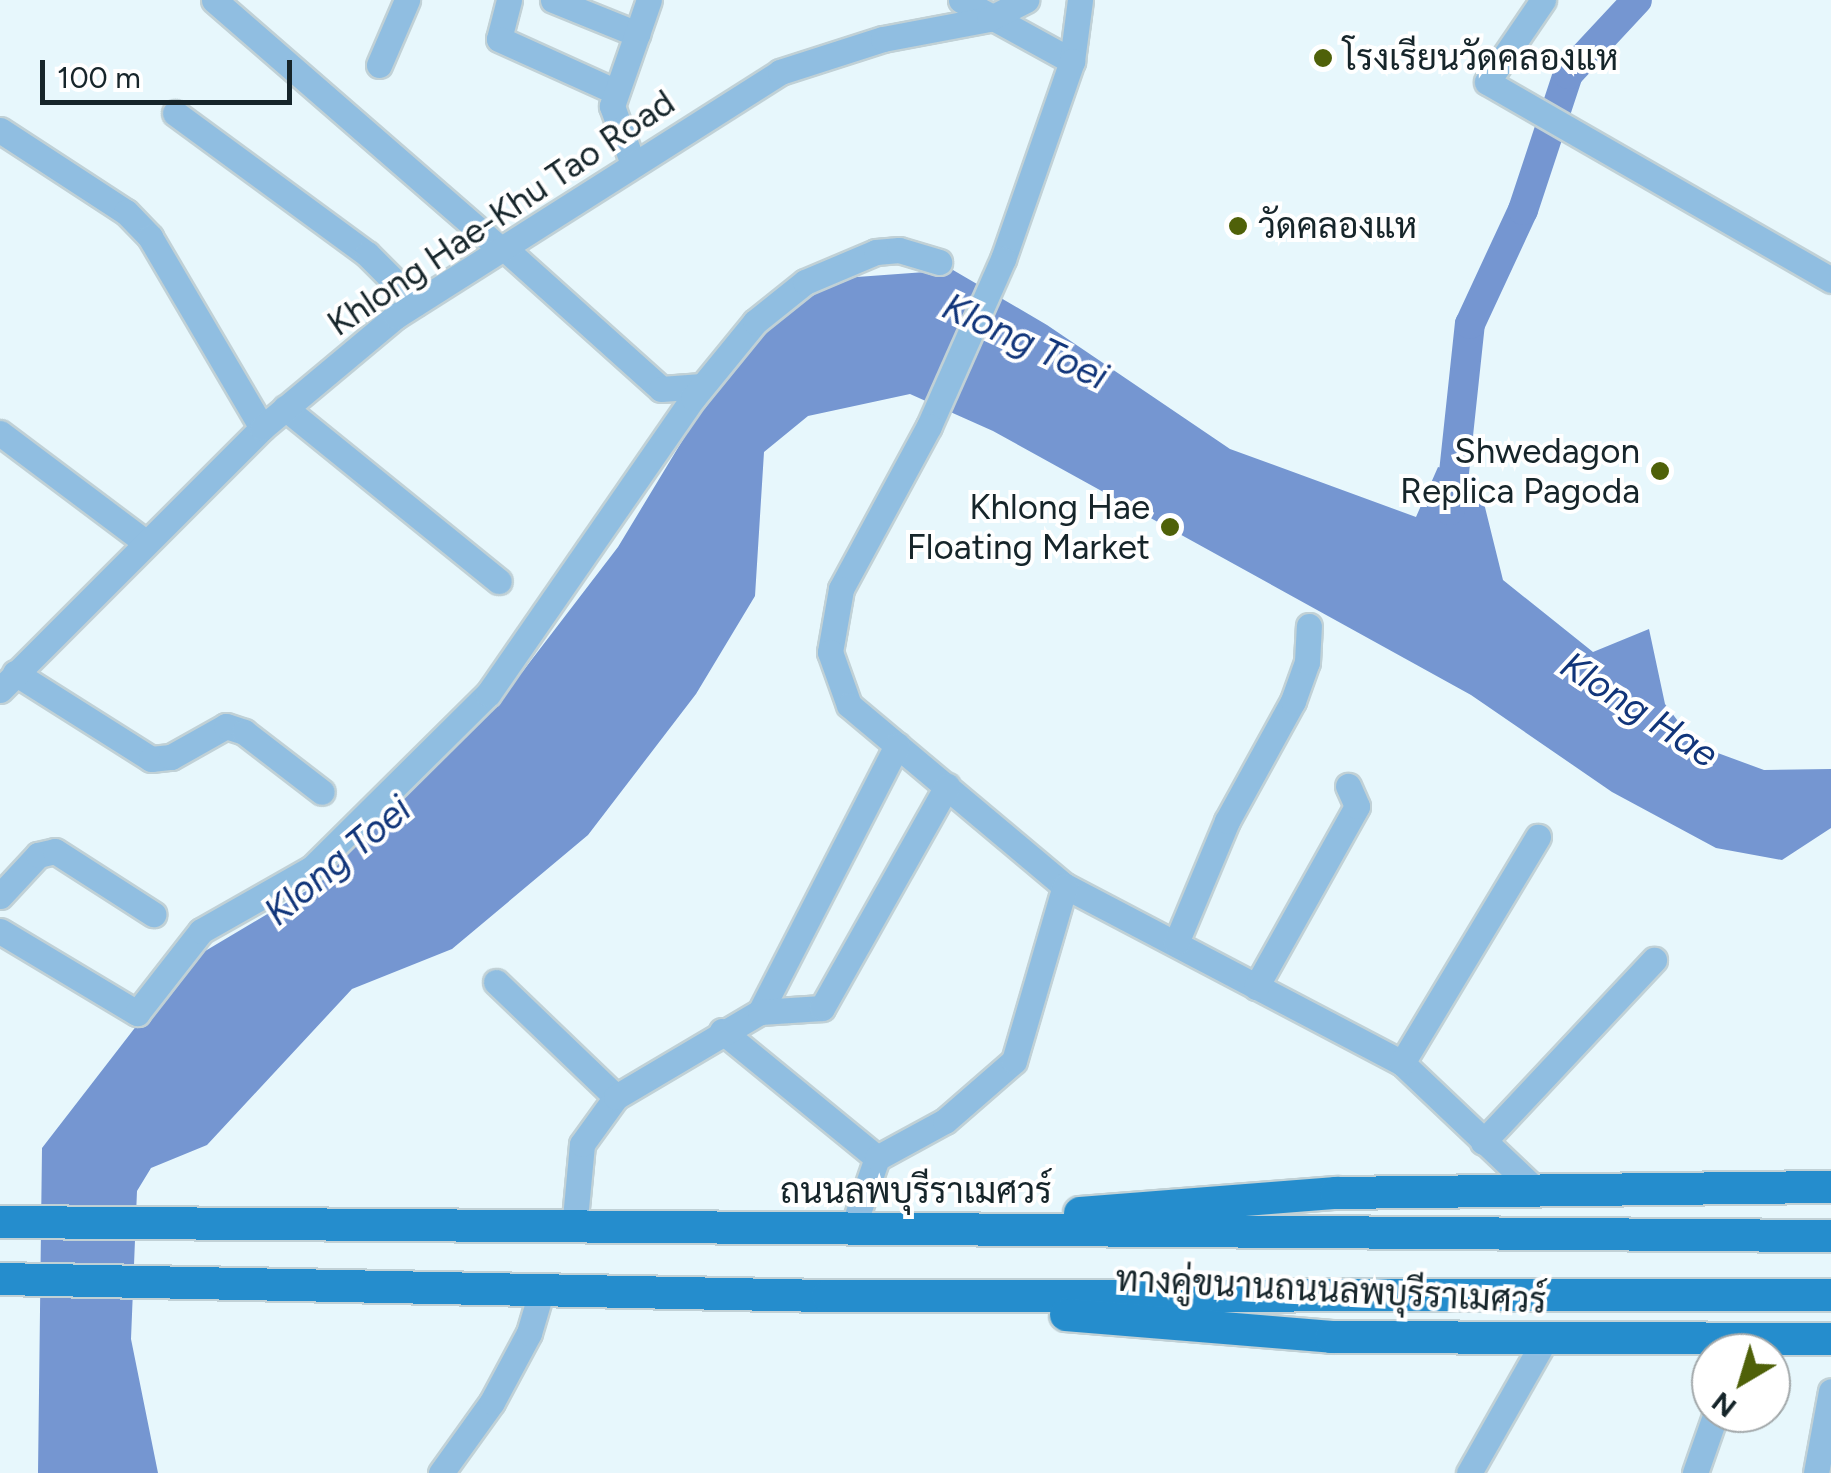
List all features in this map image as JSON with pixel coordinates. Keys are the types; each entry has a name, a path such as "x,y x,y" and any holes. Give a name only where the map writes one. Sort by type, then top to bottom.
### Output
{"main road":[{"name":"ทางคู่ขนานถนนลพบุรีราเมศวร์","path":"852,1230 1336,1193 1831,1187"},
{"name":"ถนนลพบุรีราเมศวร์","path":"0,1222 232,1227 1831,1236"},
{"path":"0,1279 828,1296 1831,1295"},
{"name":"ทางคู่ขนานถนนลพบุรีราเมศวร์","path":"828,1296 1331,1337 1691,1345"},
{"name":"ทางคู่ขนานถนนลพบุรีราเมศวร์","path":"1791,1342 1831,1339"}],"street":[{"path":"214,0 661,389 702,386"},
{"path":"379,66 407,0"},
{"path":"510,0 498,38 614,91"},
{"path":"554,0 636,34"},
{"path":"634,164 612,106 648,0"},
{"path":"960,0 1072,61"},
{"name":"Khlong Hae-Khu Tao Road","path":"8,682 262,428 416,303 780,72 883,39 990,19 1026,0"},
{"path":"1080,0 1072,61 1004,260 934,411 841,588 830,652 849,704 1065,886 1402,1063 1537,1191"},
{"path":"1543,0 1487,82 1831,280"},
{"path":"175,113 367,254 416,303"},
{"path":"0,130 126,212 150,237 262,428"},
{"path":"0,931 138,1013 201,931 312,868 488,694 702,386 756,322 816,275 876,252 908,252 939,262"},
{"path":"285,408 499,581"},
{"path":"0,433 145,542"},
{"path":"1176,943 1228,821 1293,701 1307,662 1309,626"},
{"path":"8,682 151,759 171,758 226,726 244,732 322,792"},
{"path":"760,1012 898,745"},
{"path":"574,1229 582,1144 616,1097 760,1012 822,1008 946,786"},
{"path":"1256,987 1357,806 1348,786"},
{"path":"1402,1063 1538,836"},
{"path":"0,896 38,855 55,850 153,914"},
{"path":"852,1230 877,1158 945,1121 1014,1061 1065,886"},
{"path":"1483,1142 1654,960"},
{"path":"496,982 616,1097"},
{"path":"722,1032 877,1158"},
{"path":"441,1473 492,1402 529,1333 542,1289"},
{"path":"1469,1473 1543,1342"},
{"path":"1816,1473 1831,1391"},
{"path":"1695,1473 1709,1433"}],"water":[{"name":"Klong Hae","path":"953,270 1047,325 1230,449 1416,517 1438,467 1478,479 1503,580 1593,652 1649,629 1665,704 1696,745 1764,770 1831,769 1831,828 1782,860 1716,848 1612,792 1471,695 993,431 910,394 808,416 764,452 755,596 696,694 588,835 452,949 352,989 207,1145 151,1168 137,1191 131,1339 158,1473 38,1473 42,1148 185,963 306,891 523,671 618,547 716,385 787,308 843,278"}],"waterway":[{"name":"Klong Toei","path":"1450,510 1470,324 1523,210 1568,74 1637,0"}],"place":[{"name":"โรงเรียนวัดคลองแห","path":"1323,58"},
{"name":"วัดคลองแห","path":"1238,226"},
{"name":"Shwedagon Replica Pagoda","path":"1660,471"},
{"name":"Khlong Hae Floating Market","path":"1170,527"}]}
